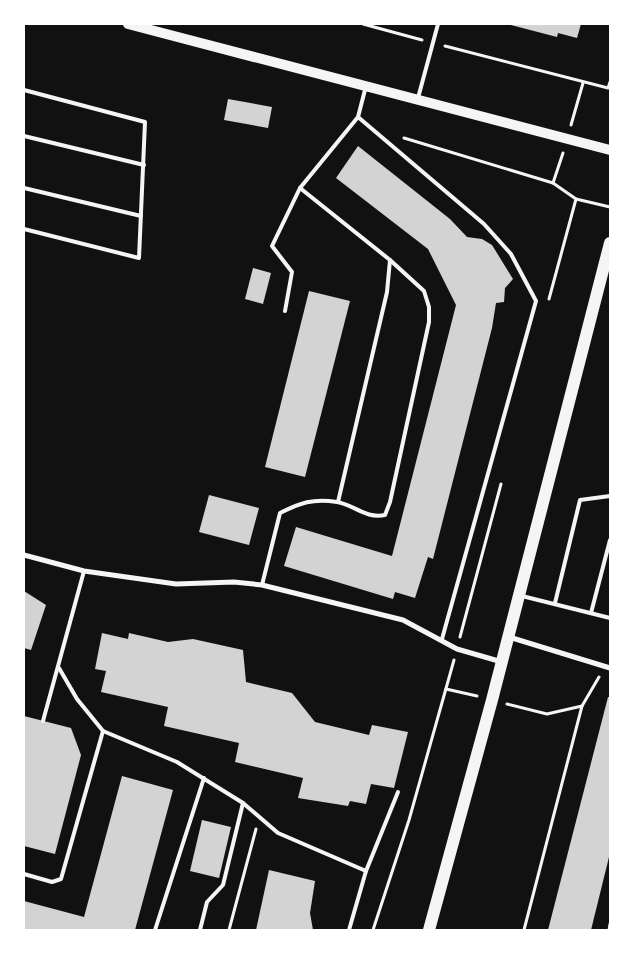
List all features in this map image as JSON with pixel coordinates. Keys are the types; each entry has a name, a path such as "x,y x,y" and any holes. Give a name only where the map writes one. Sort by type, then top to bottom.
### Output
{"main road":[{"path":"128,24 610,150"},
{"path":"429,930 502,663 610,243"}],"street":[{"path":"24,555 84,570 176,584 234,582 262,585 403,620 458,649 502,663"},
{"path":"508,637 607,668"}],"lane":[{"path":"418,100 438,24"},
{"path":"285,311 292,272 272,246 300,188 358,117 366,86"},
{"path":"24,90 146,122 139,258 24,229"},
{"path":"358,117 484,224 511,254 536,301 442,639"},
{"path":"24,136 144,165"},
{"path":"24,188 141,216"},
{"path":"262,585 280,513 305,501 338,502 374,517 385,515 390,502 429,322 430,307 424,291 390,260 300,188"},
{"path":"338,502 386,292 390,260"},
{"path":"555,603 580,500 610,496"},
{"path":"591,613 610,540"},
{"path":"44,721 84,570"},
{"path":"519,596 555,603 610,618"},
{"path":"59,668 77,699 103,731 177,762 243,803 278,833 366,871"},
{"path":"24,874 52,882 61,880 103,731"},
{"path":"155,930 204,778"},
{"path":"349,930 366,871 398,792"},
{"path":"200,930 207,902 224,885 243,803"}],"path":[{"path":"362,24 609,89 610,82"},
{"path":"401,137 554,183 576,198 610,207"},
{"path":"524,930 582,706 607,668"},
{"path":"446,689 547,714 582,706"},
{"path":"229,930 259,818"},
{"path":"609,930 610,924"}],"building":[{"path":"507,24 581,24 577,38 558,33 557,37"},
{"path":"228,99 272,107 268,128 224,120"},
{"path":"358,146 450,219 467,237 482,239 492,245 513,279 505,288 504,302 496,303 492,328 433,559 428,557 415,598 395,592 393,599 284,566 296,527 392,556 456,305 428,249 336,178"},
{"path":"253,268 271,273 263,304 245,299"},
{"path":"309,291 350,301 305,477 265,467"},
{"path":"209,495 259,508 249,545 199,532"},
{"path":"24,591 46,605 31,650 24,648"},
{"path":"102,633 128,639 129,633 168,642 193,639 243,650 246,682 292,693 315,722 369,735 372,725 408,732 394,788 371,784 366,804 350,801 348,806 298,798 303,778 235,762 239,743 164,726 168,707 101,692 106,671 95,669"},
{"path":"608,697 610,697 610,853 591,930 548,930"},
{"path":"24,716 71,728 81,755 55,854 24,846"},
{"path":"122,776 173,790 135,930 24,930 24,901 84,917"},
{"path":"202,820 231,827 219,878 190,871"},
{"path":"269,870 315,881 310,913 313,930 256,930"}]}
